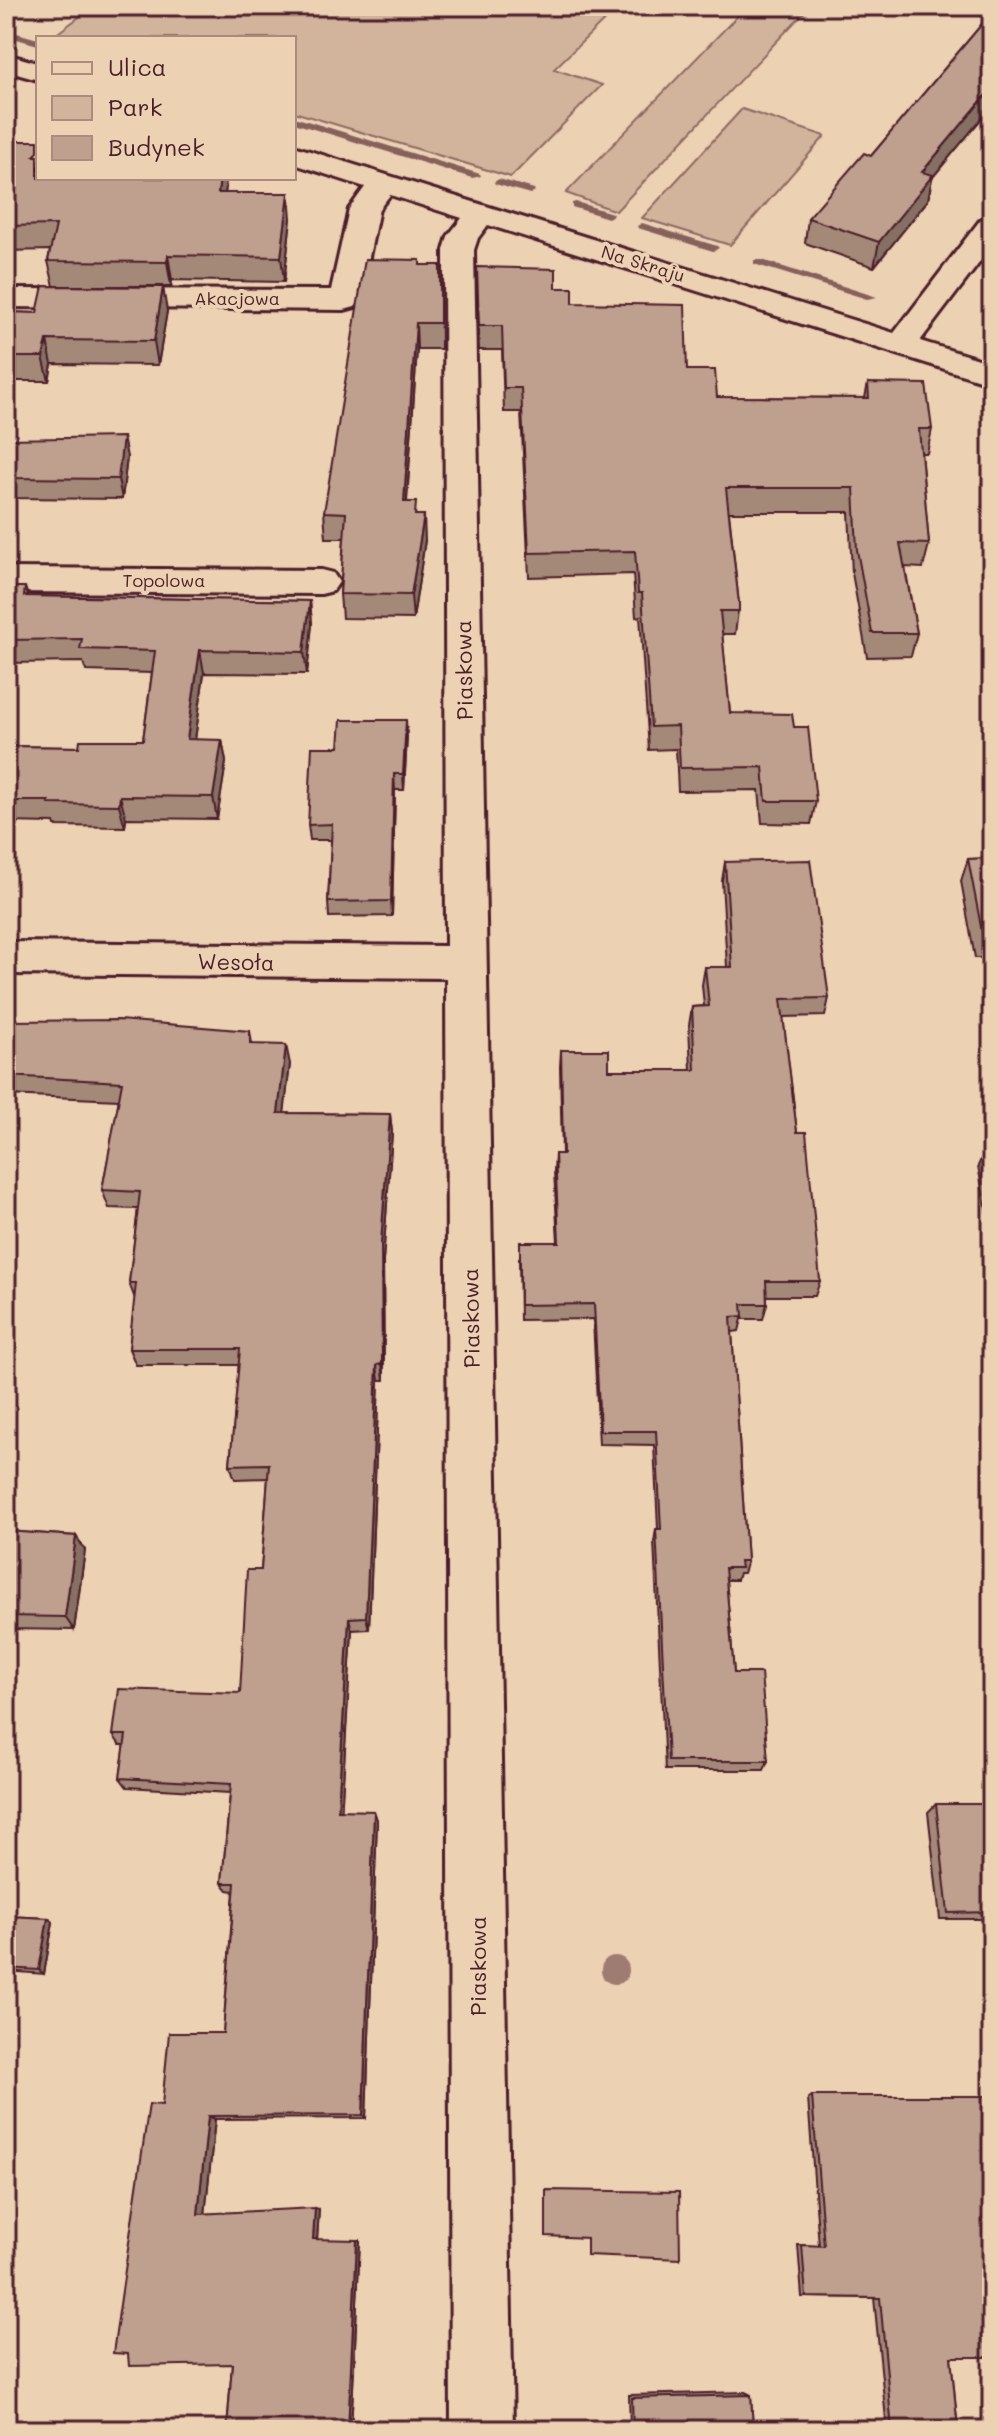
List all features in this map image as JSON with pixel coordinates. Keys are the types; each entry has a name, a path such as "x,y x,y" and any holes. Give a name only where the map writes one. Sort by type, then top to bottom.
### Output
{"street":[{"path":"6,62 36,71"},
{"name":"Na Skraju","path":"296,156 992,374"},
{"name":"Akacjowa","path":"6,298 344,300 364,209 383,183"},
{"name":"Piaskowa","path":"482,213 463,236 459,250 482,2430"},
{"path":"901,345 992,225"},
{"name":"Topolowa","path":"6,580 321,582"},
{"name":"Wesoła","path":"6,958 466,962"}],"green space":[{"path":"94,6 619,6 554,69 602,85 511,177 296,113 296,36 54,36"},
{"path":"747,6 810,6 616,211 566,193"},
{"path":"742,109 825,136 730,245 642,218"}],"building":[{"path":"992,12 992,88 922,172 933,175 879,242 808,218 864,153 871,156"},
{"path":"6,141 36,141 36,180 220,180 218,193 289,193 281,257 168,255 167,262 48,261 56,225 6,226"},
{"path":"365,259 420,260 420,265 440,265 440,323 416,323 404,502 416,502 415,515 424,515 411,595 340,594 346,513 324,512"},
{"path":"477,267 556,269 556,288 573,288 573,303 685,305 687,370 715,370 717,397 869,398 868,383 926,384 932,429 919,429 929,544 900,543 917,633 872,633 857,550 854,488 726,488 739,604 739,611 720,611 730,713 792,714 794,727 808,727 816,801 766,801 763,767 680,768 678,726 651,727 642,593 638,593 635,551 529,553 521,388 504,388 502,326 479,326"},
{"path":"43,286 163,287 154,341 47,340 43,357 6,357 6,312 37,313"},
{"path":"123,437 118,479 6,478 6,439"},
{"path":"6,587 25,587 24,596 310,601 304,652 200,650 187,739 222,740 213,797 120,796 119,805 6,801 6,746 79,747 80,740 143,740 155,651 80,649 82,639 6,640"},
{"path":"341,720 406,720 403,774 394,774 391,901 328,902 332,824 308,825 312,747 339,747"},
{"path":"992,858 992,937 983,937 968,859"},
{"path":"810,860 829,998 781,999 797,1132 806,1132 820,1281 766,1281 767,1304 742,1304 743,1316 731,1317 747,1561 740,1561 741,1568 725,1568 734,1673 761,1673 768,1761 668,1761 656,1529 661,1529 656,1431 600,1431 594,1304 520,1305 520,1242 559,1242 555,1154 563,1154 561,1050 609,1050 609,1070 695,1070 692,1007 709,1006 705,967 732,967 725,862"},
{"path":"119,1020 250,1031 250,1044 286,1045 278,1113 390,1114 381,1244 382,1364 377,1365 366,1617 349,1618 338,1810 374,1811 363,2115 208,2116 198,2214 315,2208 313,2239 357,2240 348,2430 227,2430 232,2364 129,2366 128,2354 113,2353 149,2104 162,2105 169,2033 223,2033 235,1883 222,1883 231,1784 120,1778 126,1735 113,1735 119,1689 240,1693 247,1570 261,1570 269,1464 230,1465 240,1349 129,1349 136,1283 129,1283 140,1192 102,1190 122,1082 6,1076 6,1043 11,1021"},
{"path":"987,1146 992,1146 992,1173"},
{"path":"6,1531 76,1536 65,1617 6,1616"},
{"path":"936,1804 992,1804 992,1912 948,1913"},
{"path":"6,1916 48,1918 39,1970 6,1968"},
{"path":"812,2096 992,2096 992,2357 951,2357 958,2430 892,2430 880,2298 806,2297 802,2245 824,2246"},
{"path":"546,2190 679,2192 680,2259 587,2255 587,2238 546,2236"},
{"path":"751,2395 753,2430 633,2430 632,2398"}],"waterway":[{"path":"6,33 36,41"},
{"path":"296,121 476,176"},
{"path":"499,182 530,191"},
{"path":"576,205 608,215"},
{"path":"642,226 713,248"},
{"path":"758,262 871,297"}]}
